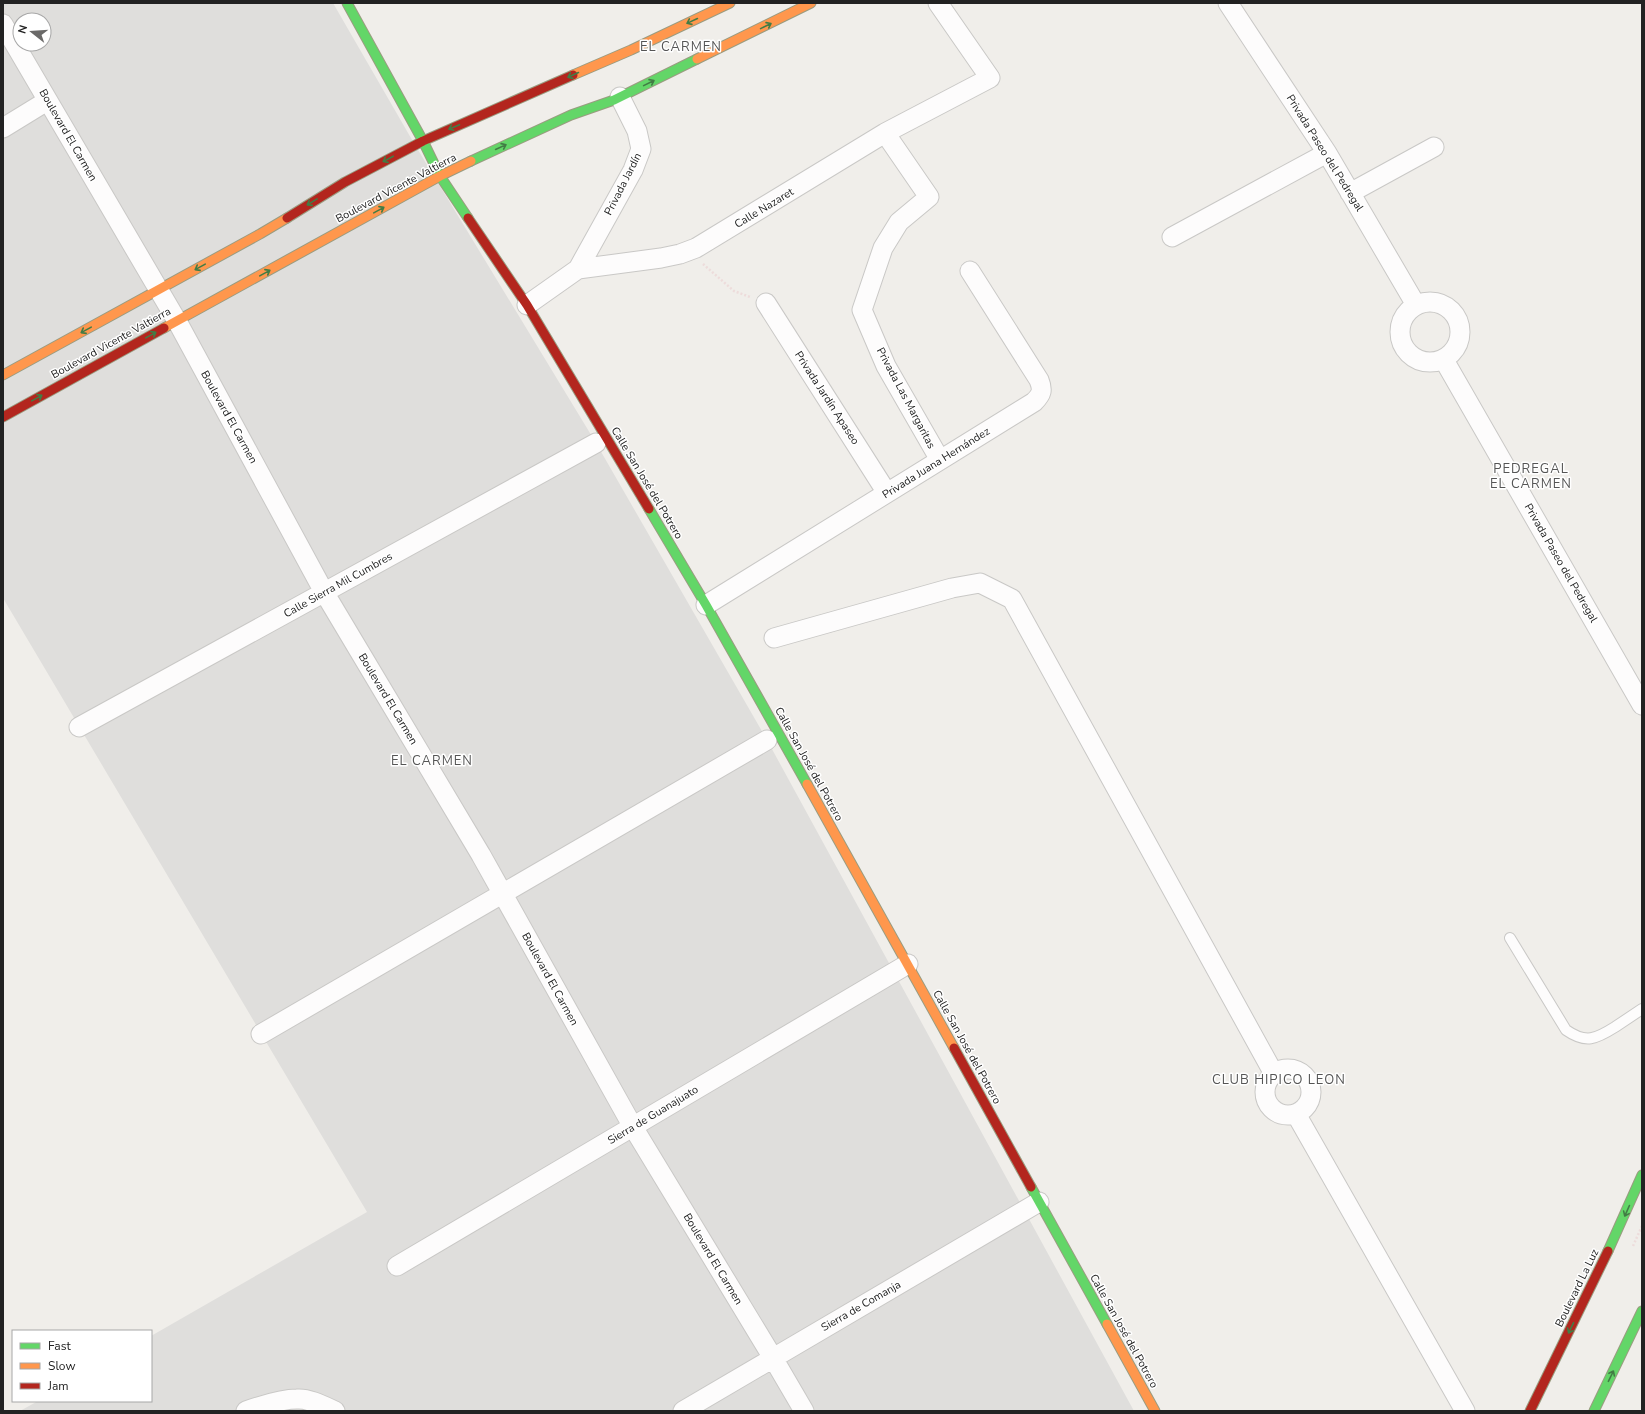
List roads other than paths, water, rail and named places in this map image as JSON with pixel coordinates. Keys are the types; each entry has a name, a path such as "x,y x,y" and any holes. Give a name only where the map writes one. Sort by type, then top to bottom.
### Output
{"main road":[{"name":"Calle San José del Potrero","path":"347,3 423,141 440,176 527,305 706,605 908,964 1155,1411"},
{"path":"3,375 260,234 345,182 423,141 618,56 730,3"},
{"name":"Boulevard Vicente Valtierra","path":"3,417 440,176 571,115 620,97 811,3"},
{"name":"Boulevard La Luz","path":"1530,1411 1605,1258 1642,1175"},
{"path":"1594,1411 1642,1311"}],"street":[{"name":"Calle Nazaret","path":"527,305 578,269 661,258 696,248 885,134 990,78 938,3"},
{"name":"Privada Paseo del Pedregal","path":"1228,3 1327,153 1416,305"},
{"name":"Boulevard El Carmen","path":"3,24 176,321 324,592 481,855 633,1127 804,1411"},
{"name":"Privada Jardín","path":"578,269 633,170 641,149 637,131 620,97"},
{"path":"3,128 47,101"},
{"name":"Privada Las Margaritas","path":"885,134 929,197 899,222 883,248 862,310 886,366 940,460"},
{"path":"1350,193 1434,147"},
{"path":"1172,238 1327,153"},
{"name":"Privada Juana Hernández","path":"706,605 1034,402 1040,396 1042,390 1039,380 970,271"},
{"path":"1429,302 1443,305 1453,313 1460,325 1460,339 1454,351 1444,360 1430,363 1417,360 1406,352 1400,340 1400,326 1406,314 1416,305 1429,302"},
{"name":"Privada Jardín Apaseo","path":"766,303 887,493"},
{"name":"Privada Paseo del Pedregal","path":"1444,360 1642,705"},
{"name":"Calle Sierra Mil Cumbres","path":"79,727 596,443"},
{"path":"774,638 952,588 980,583 1012,599 1274,1074"},
{"path":"261,1034 767,740"},
{"name":"Sierra de Guanajuato","path":"397,1266 908,964"},
{"path":"1284,1069 1296,1070 1305,1076 1311,1086 1311,1098 1305,1108 1296,1114 1283,1115 1272,1109 1265,1097 1266,1084 1274,1074 1284,1069"},
{"path":"1296,1114 1465,1411"},
{"name":"Sierra de Comanja","path":"683,1411 1039,1202"},
{"path":"246,1411 298,1399 322,1405 335,1411"}],"lane":[{"path":"1510,938 1566,1030 1575,1036 1587,1039 1599,1037 1642,1009"}],"district":[{"name":"EL CARMEN","path":"681,47"},
{"name":"PEDREGAL EL CARMEN","path":"1531,476"},
{"name":"EL CARMEN","path":"432,761"},
{"name":"CLUB HIPICO LEON","path":"1279,1080"}]}
